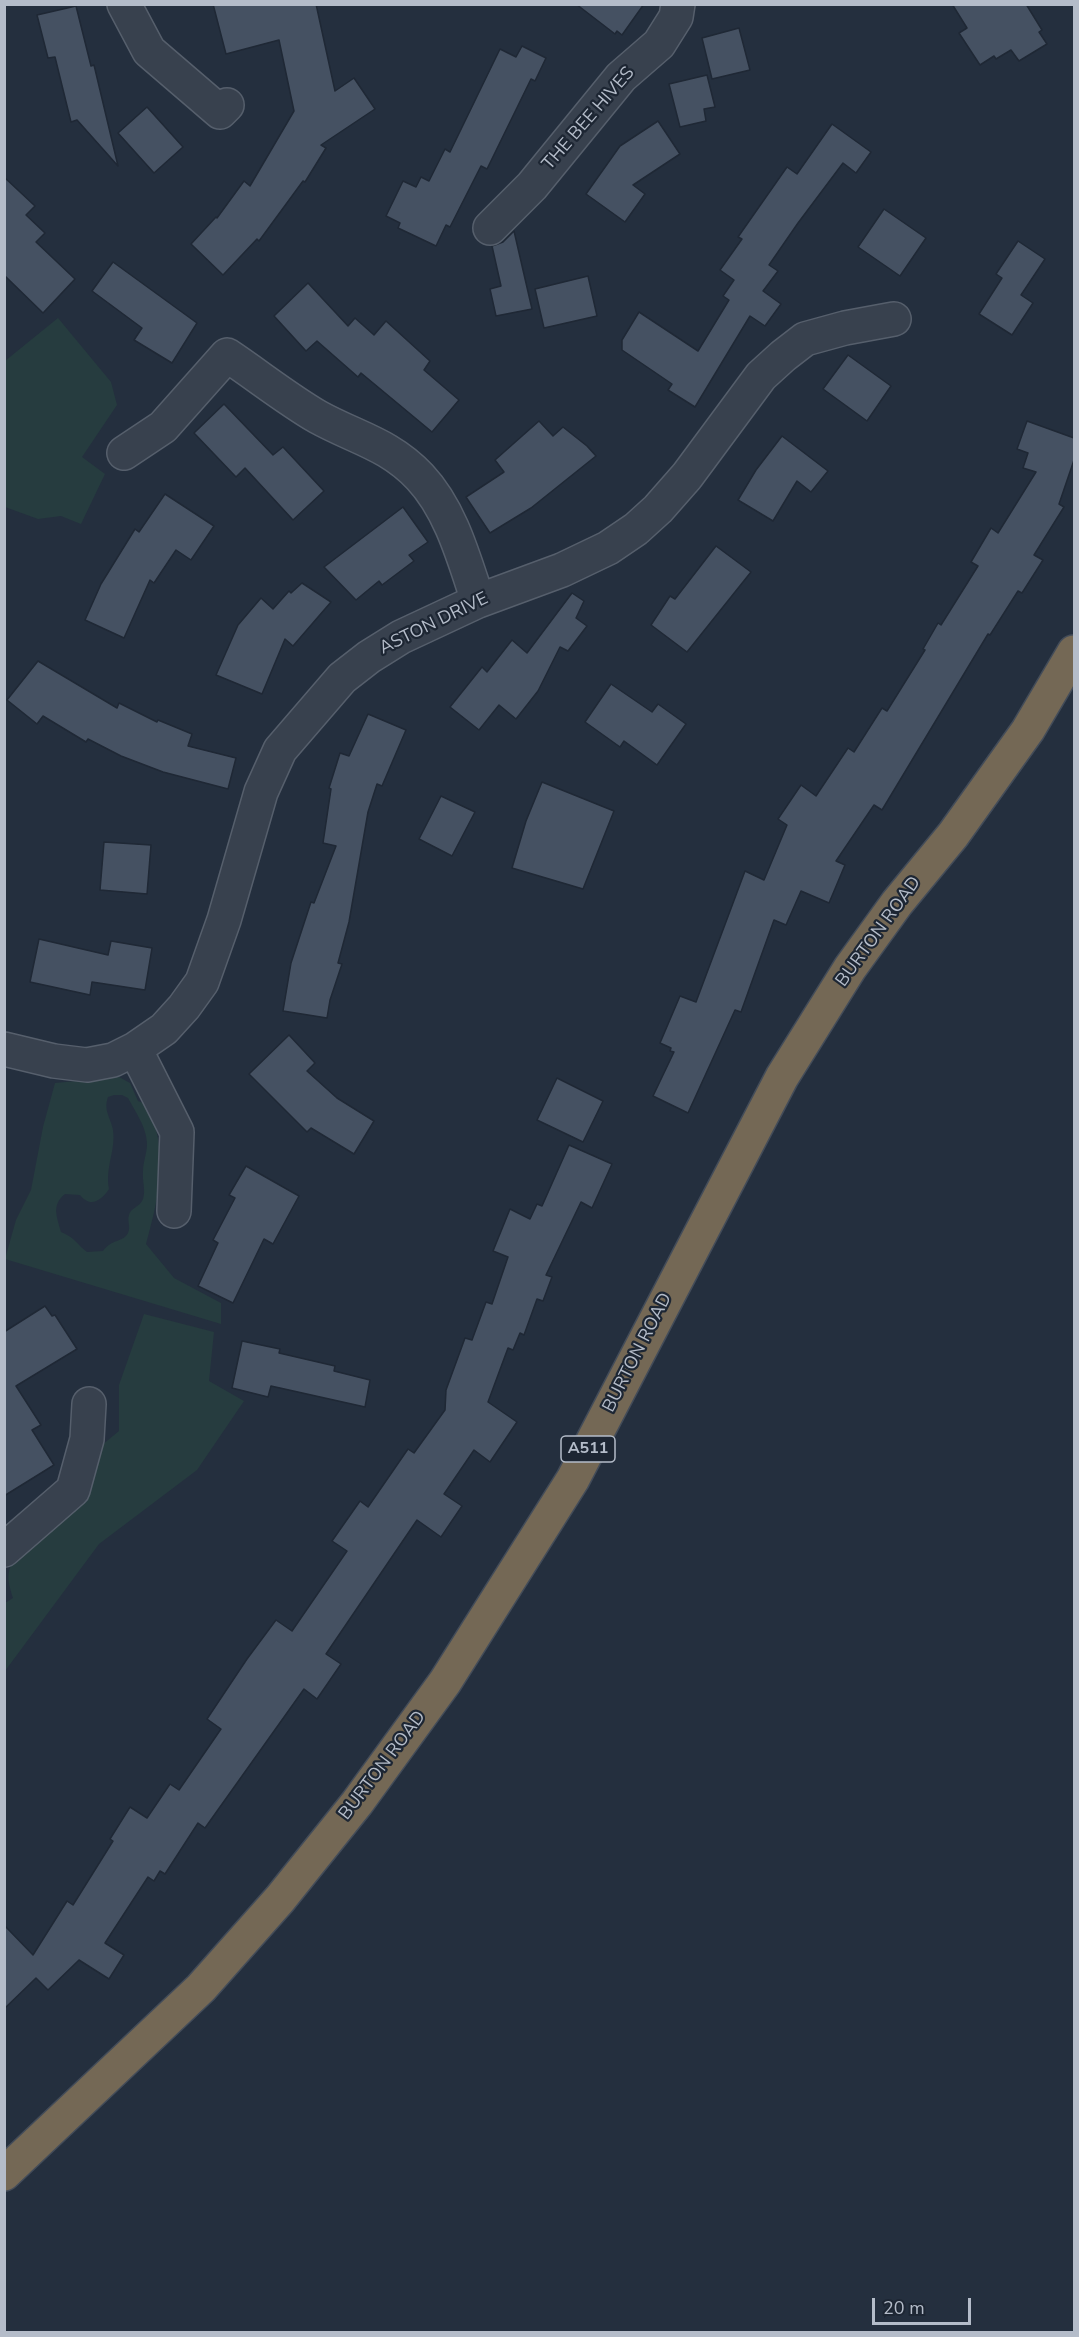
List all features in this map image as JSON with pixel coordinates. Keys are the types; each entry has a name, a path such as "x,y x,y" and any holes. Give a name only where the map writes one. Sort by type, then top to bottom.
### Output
{"highway":[{"name":"BURTON ROAD","path":"4,2174 201,1988 280,1899 357,1803 446,1682 573,1479 782,1077 850,968 897,903 953,835 1028,730 1074,652"}],"street":[{"path":"124,4 149,51 220,112 227,105"},
{"name":"THE BEE HIVES","path":"490,228 532,186 621,76 659,44 676,17 678,4"},
{"name":"ASTON DRIVE","path":"4,1049 54,1061 87,1065 113,1060 135,1049 164,1029 202,982 224,920 261,792 280,750 342,678 369,657 401,637 478,601 562,570 608,548 636,529 658,510 687,476 761,376 805,339 845,328 894,319"},
{"path":"124,453 163,427 227,355 313,414 388,449 422,478 440,504 458,543 478,601"},
{"path":"135,1049 177,1132 174,1211"},
{"path":"4,1550 73,1490 87,1439 89,1404"}],"green space":[{"path":"58,318 111,382 117,405 82,457 105,474 81,524 61,516 38,519 5,507 5,361"},
{"path":"119,1077 130,1083 138,1101 146,1104 158,1138 160,1173 155,1209 146,1244 174,1278 221,1303 221,1324 5,1259 16,1220 31,1190 43,1127 55,1083","holes":["122,1095 128,1098 145,1132 147,1147 143,1171 144,1196 142,1202 130,1213 129,1231 124,1238 110,1244 103,1251 87,1252 61,1232 57,1216 58,1202 65,1194 80,1195 91,1202 99,1200 109,1189 108,1173 114,1137 107,1102 108,1097"]},
{"path":"144,1314 214,1332 209,1381 244,1401 197,1470 99,1544 5,1671 5,1603 13,1598 8,1579 9,1570 13,1560 102,1445 119,1431 119,1385"}],"building":[{"path":"213,4 316,4 335,91 354,78 375,109 321,145 326,148 305,182 303,181 259,241 257,239 223,275 191,244 217,218 244,181 250,186 294,111 279,40 226,54"},
{"path":"576,4 644,4 622,35 617,31 615,34"},
{"path":"952,4 1026,4 1042,30 1039,32 1047,44 1019,61 1011,50 996,59 994,56 980,65 959,33 967,28"},
{"path":"76,6 91,66 94,65 118,166 77,120 71,122 55,57 48,58 37,15"},
{"path":"739,28 750,70 712,79 702,38"},
{"path":"522,46 546,58 535,81 531,79 487,169 481,166 450,227 446,225 436,246 398,228 400,223 386,216 403,181 416,187 421,177 429,181 445,149 450,152 500,49 516,57"},
{"path":"707,75 715,107 704,109 706,121 680,127 669,84"},
{"path":"147,107 183,147 154,173 118,133"},
{"path":"658,121 680,154 633,185 645,194 625,222 586,194 620,146"},
{"path":"832,124 871,152 856,173 843,163 769,265 778,271 763,291 781,304 765,326 750,316 695,407 668,390 672,384 622,350 622,340 639,312 698,351 729,300 723,296 734,280 720,270 742,239 738,237 787,167 797,174"},
{"path":"4,177 35,206 26,215 45,233 36,242 75,279 43,313 4,275"},
{"path":"884,209 926,238 900,276 858,247"},
{"path":"514,231 532,309 496,316 490,289 501,286 492,246 503,242"},
{"path":"1018,241 1045,259 1021,295 1033,303 1012,335 979,314 1002,278 996,274"},
{"path":"113,262 197,323 172,363 134,340 142,328 92,291"},
{"path":"588,276 597,316 544,328 535,289"},
{"path":"308,283 348,326 355,318 374,335 386,321 430,361 424,370 459,400 432,432 361,373 358,377 317,341 306,351 274,316"},
{"path":"848,355 891,386 867,421 823,389"},
{"path":"224,404 273,455 283,447 324,491 293,520 245,468 236,477 194,433"},
{"path":"539,421 553,436 563,427 596,456 531,508 490,533 466,497 504,472 495,460"},
{"path":"1027,421 1074,438 1074,460 1059,504 1064,507 1034,555 1043,560 1022,593 1018,591 990,635 988,634 882,810 874,805 836,861 845,865 829,903 801,891 786,925 774,920 741,1012 735,1010 688,1113 653,1096 674,1052 660,1043 680,996 696,1002 745,871 764,880 787,825 778,819 801,785 816,796 848,748 854,752 882,708 887,711 925,650 923,649 938,623 941,625 978,566 971,562 991,528 998,533 1036,472 1023,468 1028,453 1017,449"},
{"path":"782,436 828,471 811,492 797,481 773,521 738,500 756,470"},
{"path":"165,494 214,526 191,560 176,550 154,583 150,580 124,638 85,620 101,584 135,529 139,532"},
{"path":"403,507 428,542 409,555 414,561 382,585 379,581 356,600 324,567"},
{"path":"716,546 751,572 687,652 651,625 670,596 675,599"},
{"path":"302,583 331,602 293,646 285,639 262,694 216,675 238,625 261,598 273,609 289,591 291,593"},
{"path":"572,593 584,601 576,618 587,626 568,651 560,647 538,691 516,719 499,705 479,730 450,707 482,667 487,672 512,640 527,653"},
{"path":"38,661 117,708 119,703 157,722 158,720 192,734 188,746 236,758 228,789 163,772 121,756 88,739 86,742 43,716 37,724 7,700"},
{"path":"611,684 652,712 658,704 686,724 657,765 624,741 620,747 585,722"},
{"path":"368,714 406,730 382,786 377,784 368,812 349,922 338,963 342,964 330,1000 327,1018 283,1011 291,963 311,902 314,903 336,846 323,843 331,789 329,788 340,753 349,756"},
{"path":"542,782 614,811 583,889 512,868 526,821"},
{"path":"441,796 475,812 452,856 419,839"},
{"path":"104,842 151,845 147,894 100,890"},
{"path":"39,939 108,955 111,941 152,948 145,990 92,982 90,995 30,982"},
{"path":"289,1035 315,1063 307,1071 337,1098 374,1121 354,1154 311,1128 307,1132 249,1074"},
{"path":"557,1078 603,1101 583,1142 537,1120"},
{"path":"569,1145 612,1164 592,1208 581,1202 546,1275 552,1277 543,1301 537,1299 524,1335 520,1333 513,1350 508,1348 488,1402 517,1422 490,1462 474,1450 444,1494 462,1506 441,1537 417,1520 326,1654 341,1664 317,1699 304,1689 205,1828 198,1823 165,1874 160,1871 154,1881 148,1877 105,1943 124,1955 109,1979 79,1960 48,1990 36,1978 4,2009 4,1925 33,1955 67,1901 73,1905 113,1841 110,1839 130,1807 147,1818 170,1784 179,1790 221,1729 207,1719 247,1659 276,1620 292,1631 347,1551 332,1541 360,1501 368,1507 408,1449 414,1453 445,1410 446,1390 465,1338 472,1340 486,1302 492,1304 508,1257 493,1251 510,1209 530,1219 537,1204 542,1206"},
{"path":"246,1166 299,1196 273,1244 264,1239 233,1303 198,1286 218,1243 213,1240 235,1198 229,1195"},
{"path":"45,1306 52,1316 55,1315 77,1349 16,1386 41,1425 32,1430 54,1465 4,1496 4,1332"},
{"path":"242,1341 280,1349 279,1353 335,1366 334,1371 370,1380 365,1407 271,1386 268,1397 232,1388"}]}
